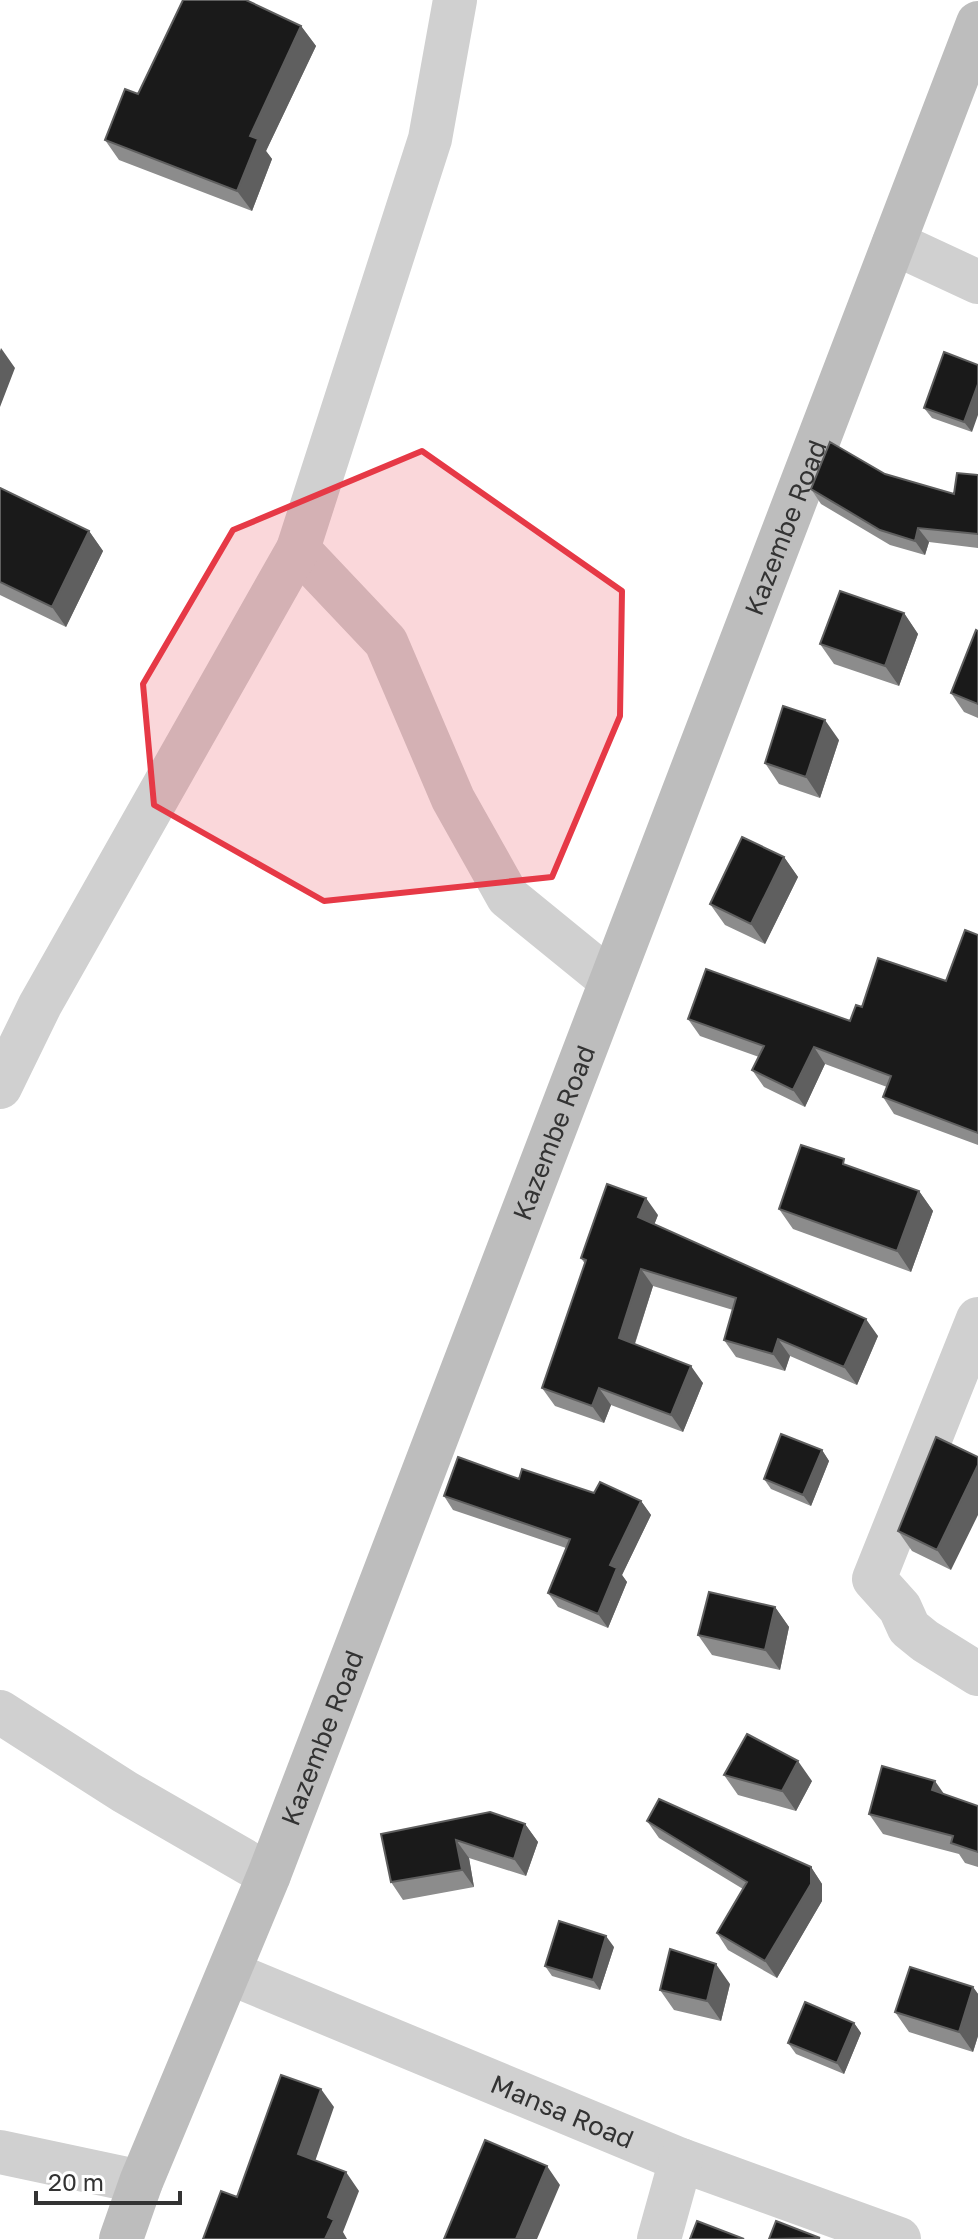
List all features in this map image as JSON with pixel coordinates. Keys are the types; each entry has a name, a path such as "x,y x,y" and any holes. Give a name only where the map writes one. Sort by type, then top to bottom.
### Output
{"main road":[{"name":"Kazembe Road","path":"121,2239 141,2182 269,1875 978,23"}],"street":[{"path":"0,1087 40,1005 298,549 430,139 455,0"},
{"path":"894,243 978,282"},
{"path":"298,549 386,642 453,799 508,897 611,981"},
{"path":"978,1319 874,1579 900,1608 909,1628 978,1674"},
{"path":"0,1712 125,1792 269,1875"},
{"name":"Mansa Road","path":"230,1973 681,2160 899,2239"},
{"path":"0,2152 141,2182"},
{"path":"659,2239 681,2160"}],"highlighted area":[{"path":"422,451 622,591 620,716 552,877 324,901 154,805 143,684 233,530"}],"building":[{"path":"183,0 246,0 301,26 250,136 258,139 237,191 105,140 125,89 138,94"},
{"path":"944,352 978,365 978,384 964,422 924,408"},
{"path":"830,442 885,474 954,494 957,473 978,475 978,534 918,528 915,541 880,530 811,489"},
{"path":"0,488 89,531 52,607 0,582"},
{"path":"840,591 904,613 885,666 820,644"},
{"path":"978,631 978,704 951,693"},
{"path":"783,706 825,720 806,777 765,763"},
{"path":"742,837 784,857 751,924 710,904"},
{"path":"965,930 978,935 978,1133 883,1097 891,1076 814,1047 793,1090 752,1070 764,1046 688,1019 706,969 850,1021 856,1005 862,1007 878,958 946,981"},
{"path":"801,1145 844,1159 843,1164 919,1191 897,1251 779,1209"},
{"path":"607,1184 646,1198 638,1217 866,1319 844,1367 778,1339 773,1354 724,1340 736,1298 641,1269 619,1338 691,1366 671,1415 599,1388 592,1406 542,1388 586,1260 581,1258"},
{"path":"781,1434 822,1450 803,1495 764,1479"},
{"path":"936,1437 978,1457 978,1465 937,1550 898,1531"},
{"path":"458,1457 519,1479 522,1469 594,1493 600,1482 641,1501 610,1565 617,1568 598,1614 548,1593 570,1539 444,1496"},
{"path":"709,1592 775,1607 765,1650 698,1635"},
{"path":"747,1734 798,1761 782,1791 724,1775"},
{"path":"882,1766 935,1781 932,1790 978,1806 978,1852 951,1843 953,1836 869,1814"},
{"path":"659,1799 811,1867 811,1884 765,1961 717,1933 747,1882 647,1821"},
{"path":"490,1812 525,1824 514,1859 456,1840 462,1870 391,1882 381,1834"},
{"path":"559,1921 606,1936 593,1980 545,1966"},
{"path":"670,1949 716,1964 707,2001 660,1990"},
{"path":"910,1967 973,1987 959,2032 895,2012"},
{"path":"805,2002 854,2023 837,2063 788,2043"},
{"path":"281,2075 321,2089 298,2154 346,2172 328,2217 334,2220 325,2239 203,2239 221,2191 237,2197"},
{"path":"485,2140 547,2166 516,2239 444,2239"},
{"path":"697,2221 744,2239 690,2239"},
{"path":"776,2221 820,2238 769,2239"}]}
